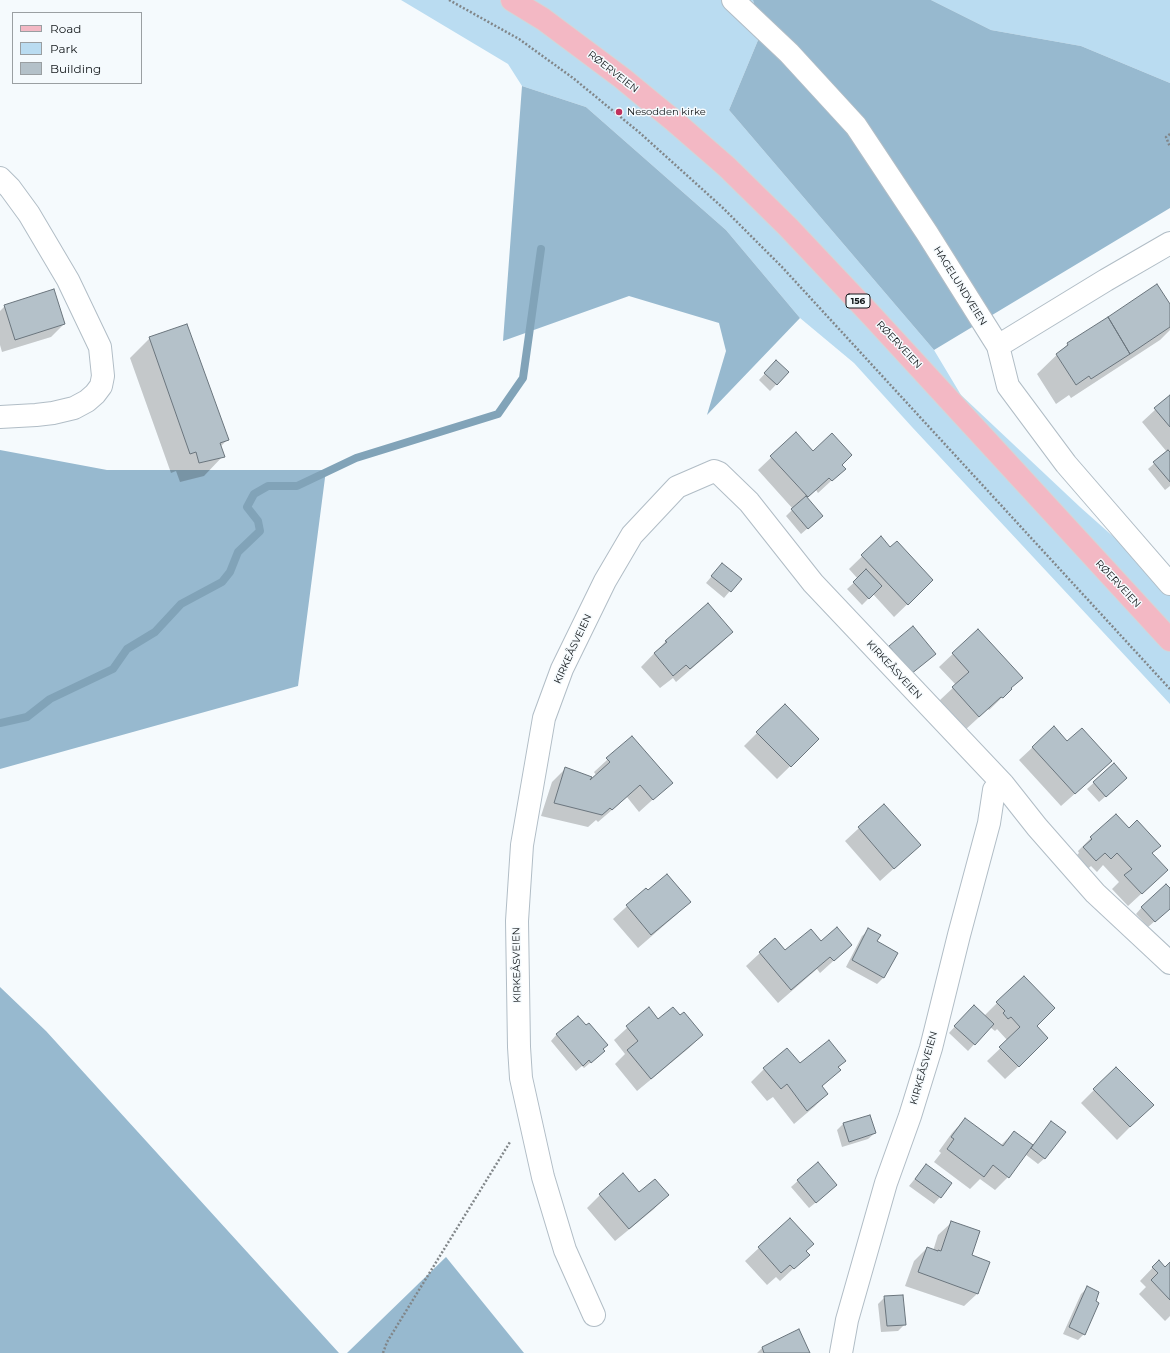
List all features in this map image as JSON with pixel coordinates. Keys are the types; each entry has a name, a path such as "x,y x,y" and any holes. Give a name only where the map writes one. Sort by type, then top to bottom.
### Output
{"main road":[{"name":"RØERVEIEN","path":"512,0 543,19 590,54 645,97 727,167 788,227 878,322 1170,640"}],"street":[{"name":"HAGELUNDVEIEN","path":"733,0 789,53 856,126 927,233 998,346 1008,386 1066,464 1170,584"},
{"path":"0,178 10,188 29,214 68,280 100,347 103,376 101,386 95,394 87,401 74,408 42,415 0,417"},
{"path":"998,346 1170,243"},
{"name":"KIRKEÅSVEIEN","path":"594,1315 565,1250 543,1177 521,1078 519,1047 517,921 522,845 544,718 562,669 605,581 632,535 677,487 714,472 719,473 749,502 813,583 1003,784 1037,827 1095,893 1170,963"},
{"name":"KIRKEÅSVEIEN","path":"841,1353 847,1320 886,1183 910,1116 931,1048 989,823 994,790 1003,784"}],"path":[{"path":"449,0 518,39 573,78 640,133 722,207 787,273 1170,689"},
{"path":"1170,134 1166,137 1170,147"},
{"path":"383,1353 387,1342 529,1111"}],"green space":[{"path":"401,0 753,0 761,33 729,110 934,350 961,395 1080,507 1170,587 1170,704 854,363 800,318 726,230 586,107 522,86 508,64"},
{"path":"931,0 1170,0 1170,83 1081,46 991,30"}],"shaded area":[{"path":"753,0 931,0 991,30 1081,46 1170,83 1170,208 934,350 729,110 761,33"},
{"path":"522,86 586,107 726,230 800,318 707,415 726,351 719,323 629,296 503,341"},
{"path":"0,450 107,470 326,470 298,686 0,769"},
{"path":"0,987 46,1031 339,1353 0,1353"},
{"path":"446,1257 524,1353 347,1353"}],"building":[{"path":"1157,284 1170,304 1170,327 1130,354 1108,317"},
{"path":"54,289 65,324 15,340 4,305"},
{"path":"1108,317 1130,354 1091,379 1089,376 1076,385 1056,354 1068,345 1067,343"},
{"path":"187,324 229,440 220,443 225,457 199,463 196,452 190,454 149,337"},
{"path":"776,360 789,372 777,385 764,373"},
{"path":"1170,395 1170,427 1154,408"},
{"path":"796,432 813,451 832,433 852,455 842,465 846,469 832,481 829,478 808,497 770,456"},
{"path":"1168,450 1170,452 1170,482 1153,462"},
{"path":"806,496 823,516 808,529 791,509"},
{"path":"881,536 890,547 897,541 933,580 908,605 861,555"},
{"path":"722,563 742,579 731,592 711,576"},
{"path":"866,569 882,586 869,599 853,582"},
{"path":"708,603 733,632 690,669 686,665 673,676 654,653 667,642 665,641"},
{"path":"913,626 936,654 911,674 889,646"},
{"path":"978,629 1023,678 1011,688 1012,689 1003,698 1001,697 979,717 952,687 969,672 952,653"},
{"path":"785,704 819,739 791,767 756,732"},
{"path":"1054,726 1067,741 1082,728 1112,761 1075,794 1032,747"},
{"path":"632,736 673,783 653,800 640,785 612,810 610,808 602,815 554,803 565,767 592,777 590,780 610,762 606,758"},
{"path":"1114,763 1127,778 1106,797 1093,782"},
{"path":"884,804 921,845 894,869 858,827"},
{"path":"1116,814 1129,828 1137,820 1161,846 1152,853 1168,870 1142,894 1124,875 1132,869 1117,853 1111,859 1105,853 1096,861 1083,847 1092,839 1090,837"},
{"path":"667,874 691,902 651,935 626,905 646,888 648,890"},
{"path":"1166,884 1170,888 1170,909 1155,922 1141,907"},
{"path":"837,927 852,945 834,961 830,957 791,990 759,952 775,938 785,950 811,929 821,941"},
{"path":"868,928 881,935 877,941 898,953 884,978 852,960"},
{"path":"1024,976 1055,1008 1037,1026 1048,1038 1019,1067 999,1047 1020,1027 1011,1017 1008,1019 1003,1013 1005,1011 996,1002"},
{"path":"974,1005 994,1024 975,1045 954,1026"},
{"path":"649,1007 658,1019 673,1007 680,1015 684,1012 703,1035 651,1079 627,1050 638,1041 626,1026"},
{"path":"578,1016 586,1025 589,1023 608,1045 603,1049 605,1051 591,1063 589,1060 583,1066 556,1034"},
{"path":"829,1040 846,1061 838,1067 841,1070 822,1086 828,1094 807,1111 787,1084 781,1089 763,1068 787,1048 800,1063"},
{"path":"1116,1067 1154,1105 1130,1127 1093,1089"},
{"path":"870,1115 876,1133 849,1142 843,1123"},
{"path":"965,1118 1003,1146 1014,1131 1033,1145 1009,1178 993,1165 984,1177 947,1149 954,1139 951,1137"},
{"path":"1051,1121 1066,1132 1045,1159 1031,1148"},
{"path":"818,1162 837,1185 816,1203 797,1180"},
{"path":"926,1164 952,1183 941,1198 915,1179"},
{"path":"623,1173 639,1192 655,1179 669,1195 629,1229 599,1194"},
{"path":"790,1218 814,1244 806,1251 810,1255 794,1269 790,1265 781,1273 758,1247"},
{"path":"951,1221 980,1231 972,1255 990,1262 978,1294 918,1272 927,1247 941,1251"},
{"path":"1159,1260 1165,1267 1170,1262 1170,1300 1151,1280 1158,1273 1152,1267"},
{"path":"1087,1286 1099,1292 1096,1301 1099,1303 1085,1335 1069,1327"},
{"path":"903,1295 906,1325 887,1326 884,1296"},
{"path":"799,1329 810,1353 764,1353 762,1347"}],"waterway":[{"path":"0,723 27,717 50,699 113,669 127,649 155,632 181,604 222,582 230,572 238,552 260,531 258,521 247,507 254,494 268,486 297,486 356,458 498,414 523,378 541,249"}],"place":[{"name":"Nesodden kirke","path":"619,112"}]}
